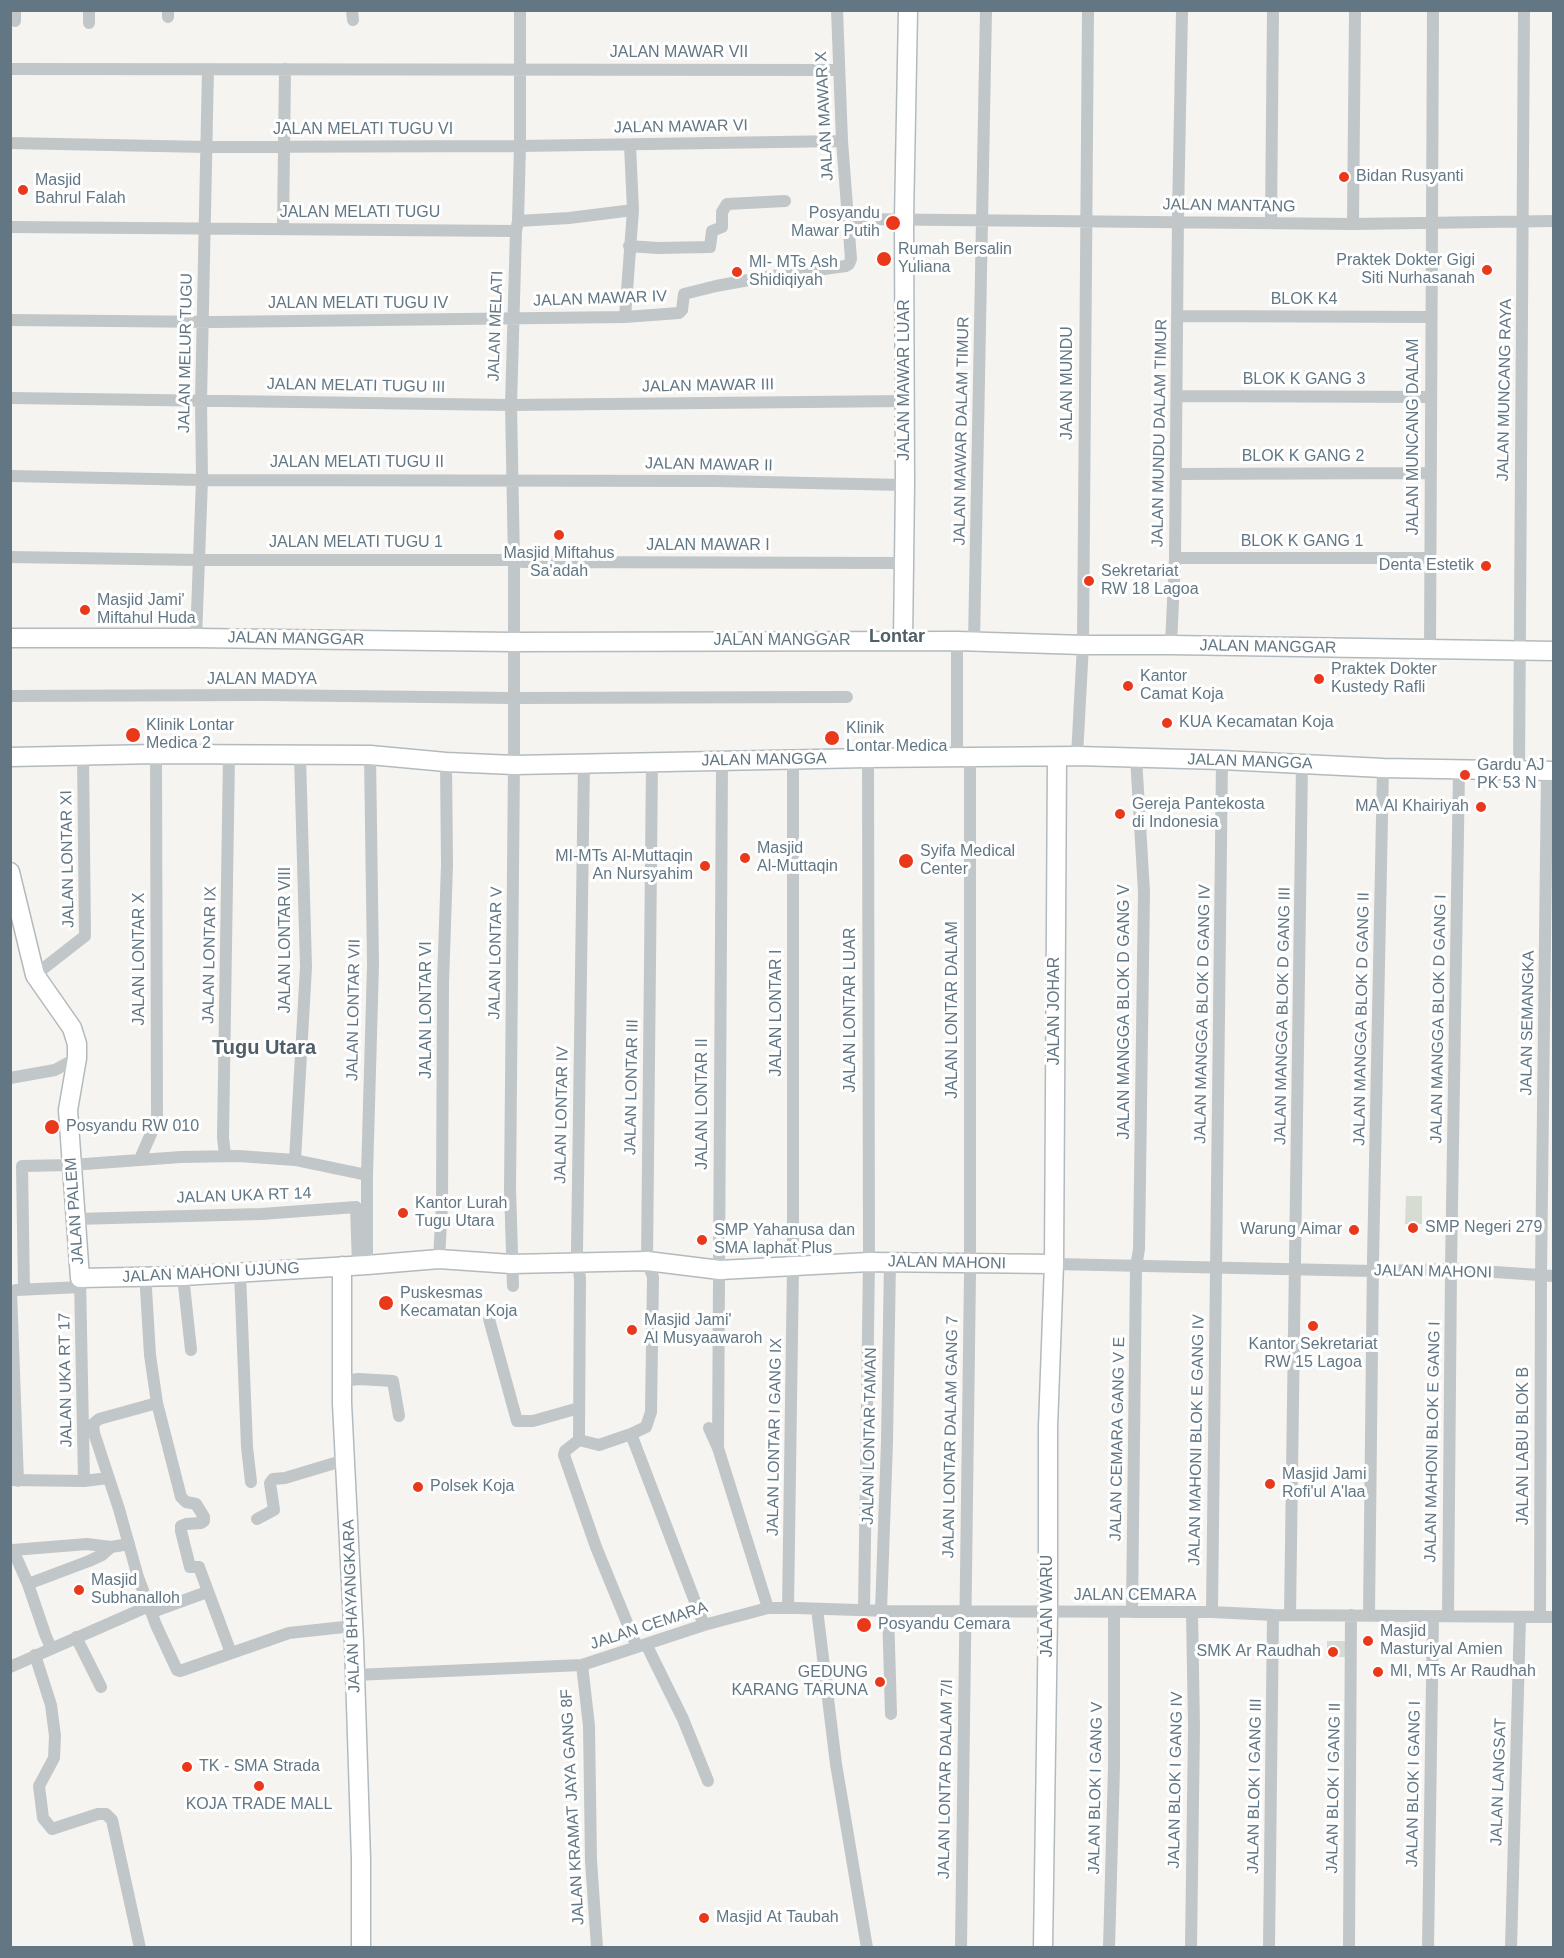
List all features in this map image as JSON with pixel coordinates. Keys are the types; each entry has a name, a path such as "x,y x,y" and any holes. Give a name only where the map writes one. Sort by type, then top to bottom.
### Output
{"street":[{"name":"JALAN MELATI","path":"513,642 511,405 520,146 520,10"},
{"name":"JALAN MAWAR X","path":"837,10 838,70 851,259 849,264"},
{"name":"JALAN MAWAR LUAR","path":"903,641 904,219 908,10"},
{"name":"JALAN MAWAR DALAM TIMUR","path":"964,756 965,641 982,220 986,10"},
{"name":"JALAN MUNDU","path":"1077,756 1083,645 1088,10"},
{"name":"JALAN MUNDU DALAM TIMUR","path":"1171,645 1175,558 1182,10"},
{"path":"1271,222 1273,10"},
{"path":"1353,224 1355,10"},
{"name":"JALAN MUNCANG DALAM","path":"1430,650 1433,10"},
{"name":"JALAN MUNCANG RAYA","path":"1520,769 1524,10"},
{"name":"JALAN MAWAR VII","path":"10,69 838,70"},
{"name":"JALAN MELUR TUGU","path":"196,638 202,480 202,321 208,69"},
{"path":"283,229 285,69"},
{"name":"JALAN MAWAR VI","path":"520,146 842,141"},
{"name":"JALAN MELATI TUGU VI","path":"10,143 207,147 520,146"},
{"path":"625,318 633,210 630,145"},
{"path":"629,246 710,247 712,231 722,227 722,212 727,204 785,201"},
{"name":"JALAN MELATI TUGU","path":"204,229 517,226 633,210"},
{"path":"848,219 904,219"},
{"name":"JALAN MANTANG","path":"904,219 1353,224 1554,221"},
{"path":"10,227 204,229"},
{"name":"JALAN MAWAR IV","path":"513,318 625,318 679,313 682,310 684,294 716,286 849,264"},
{"name":"BLOK K4","path":"1178,316 1431,317"},
{"name":"JALAN MELATI TUGU IV","path":"10,320 513,318"},
{"name":"BLOK K GANG 3","path":"1177,396 1430,397"},
{"name":"JALAN MELATI TUGU III","path":"10,398 511,405"},
{"name":"JALAN MAWAR III","path":"511,405 905,401"},
{"name":"BLOK K GANG 2","path":"1176,474 1430,472"},
{"name":"JALAN MELATI TUGU II","path":"10,476 202,480 512,480"},
{"name":"JALAN MAWAR II","path":"512,480 905,485"},
{"name":"JALAN MELATI TUGU 1","path":"10,557 513,561"},
{"name":"BLOK K GANG 1","path":"1175,558 1430,558"},
{"name":"JALAN MAWAR I","path":"513,561 903,563"},
{"name":"JALAN MANGGAR","path":"10,638 513,642 965,641 1083,645 1554,651"},
{"name":"JALAN LONTAR V","path":"513,642 510,1188 513,1286"},
{"name":"JALAN MADYA","path":"10,696 847,698"},
{"name":"JALAN MANGGA","path":"10,757 156,754 370,756 514,765 964,756 1077,756 1383,768 1550,771"},
{"name":"JALAN LONTAR X","path":"140,1160 157,1120 156,754"},
{"name":"JALAN LONTAR XI","path":"35,975 85,936 83,755"},
{"name":"JALAN LONTAR IX","path":"225,1155 229,755"},
{"name":"JALAN LONTAR VIII","path":"295,1160 306,967 300,756"},
{"name":"JALAN LONTAR VII","path":"356,1265 367,1175 372,965 370,756"},
{"name":"JALAN LONTAR DALAM","path":"964,756 970,1263"},
{"name":"JALAN JOHAR","path":"1054,1264 1057,757"},
{"name":"JALAN MANGGA BLOK D GANG V","path":"1136,757 1144,892 1139,1249 1136,1267"},
{"name":"JALAN LONTAR LUAR","path":"868,758 869,1262"},
{"name":"JALAN LONTAR I","path":"793,759 794,1267"},
{"name":"JALAN LONTAR II","path":"718,1448 722,760"},
{"name":"JALAN MANGGA BLOK D GANG IV","path":"1215,1269 1222,760"},
{"name":"JALAN LONTAR VI","path":"440,1259 443,983 447,865 446,762"},
{"name":"JALAN LONTAR III","path":"631,1434 646,1427 651,1412 653,1277 647,1261 652,762"},
{"name":"JALAN LONTAR IV","path":"579,1440 577,1251 584,763"},
{"name":"JALAN MANGGA BLOK D GANG III","path":"1290,1614 1302,764"},
{"name":"JALAN MANGGA BLOK D GANG II","path":"1369,1615 1383,768"},
{"name":"JALAN MANGGA BLOK D GANG I","path":"1451,1269 1459,770"},
{"name":"JALAN SEMANGKA","path":"1547,1276 1550,771"},
{"name":"JALAN PALEM","path":"10,872 35,975 72,1028 77,1044 77,1058 68,1110 80,1283"},
{"path":"10,1078 55,1070 77,1058"},
{"path":"108,1478 14,1481 15,1290 22,1166 225,1155 295,1160 367,1175"},
{"name":"JALAN UKA RT 14","path":"75,1219 261,1214 356,1207 356,1265"},
{"name":"JALAN MAHONI","path":"356,1265 440,1259 511,1264 647,1261 720,1270 890,1262 1373,1271 1451,1269 1547,1276"},
{"name":"JALAN LONTAR TAMAN","path":"864,1610 869,1262"},
{"name":"JALAN LONTAR TAMAN","path":"890,1262 884,1611 891,1714"},
{"name":"JALAN LONTAR DALAM GANG 7","path":"966,1611 970,1263"},
{"name":"JALAN WARU","path":"1043,1947 1048,1427 1054,1264"},
{"name":"JALAN MAHONI UJUNG","path":"15,1290 148,1278 356,1265"},
{"name":"JALAN BHAYANGKARA","path":"356,1265 342,1381 355,1675 362,1947"},
{"name":"JALAN LONTAR I GANG IX","path":"788,1608 794,1267"},
{"name":"JALAN CEMARA GANG V E","path":"1132,1612 1136,1267"},
{"name":"JALAN MAHONI BLOK E GANG IV","path":"1212,1612 1215,1269"},
{"name":"JALAN MAHONI BLOK E GANG I","path":"1448,1615 1451,1269"},
{"path":"240,1273 243,1375 251,1482"},
{"path":"183,1276 191,1350"},
{"name":"JALAN LABU BLOK B","path":"1540,1617 1547,1276"},
{"path":"148,1278 146,1289 150,1355 157,1403 177,1484 184,1502 196,1504 204,1517 201,1523 181,1526 181,1531 190,1567 199,1567 231,1653"},
{"name":"JALAN UKA RT 17","path":"80,1283 84,1480"},
{"path":"489,1319 518,1421 533,1421 579,1408"},
{"path":"342,1381 359,1379 393,1381 399,1416"},
{"path":"157,1403 99,1419 93,1424 138,1576 177,1670 180,1671 290,1633 353,1626"},
{"path":"709,1428 718,1448 768,1608"},
{"path":"704,1625 631,1434 599,1445 579,1440 565,1451 565,1460 596,1547 641,1645 683,1719 708,1781"},
{"path":"257,1519 274,1510 270,1483 273,1479 345,1460"},
{"path":"51,1648 13,1550 87,1544 111,1547 129,1544"},
{"path":"28,1584 89,1561 102,1555 111,1547"},
{"path":"10,1667 76,1637 150,1609 207,1592"},
{"name":"JALAN CEMARA","path":"355,1675 582,1665 704,1625 768,1608 1048,1613 1212,1612 1273,1620 1290,1614 1433,1618 1448,1615 1554,1617"},
{"path":"817,1609 836,1764 867,1947"},
{"name":"JALAN LONTAR DALAM 7/I","path":"961,1947 966,1611"},
{"name":"JALAN BLOK I GANG V","path":"1109,1947 1114,1767 1114,1612"},
{"name":"JALAN BLOK I GANG IV","path":"1191,1947 1194,1727 1192,1612"},
{"name":"JALAN BLOK I GANG II","path":"1349,1947 1351,1615"},
{"name":"JALAN LANGSAT","path":"1511,1947 1520,1617"},
{"name":"JALAN BLOK I GANG I","path":"1428,1947 1433,1618"},
{"name":"JALAN BLOK I GANG III","path":"1269,1947 1273,1620"},
{"path":"76,1637 101,1687"},
{"path":"35,1655 51,1705 55,1736 54,1758 39,1786 43,1818 52,1829 98,1814 106,1814 112,1820 140,1947"},
{"name":"JALAN KRAMAT JAYA GANG 8F","path":"582,1665 589,1726 591,1860 597,1947"}],"shaded area":[{"path":"1406,1196 1422,1196 1422,1224 1405,1224"},
{"path":"1327,1641 1347,1641 1346,1657 1327,1657"}],"place":[{"name":"Bidan Rusyanti","path":"1344,177"},
{"name":"Masjid Bahrul Falah","path":"23,190"},
{"name":"Posyandu Mawar Putih","path":"893,223"},
{"name":"Rumah Bersalin Yuliana","path":"884,259"},
{"name":"Praktek Dokter Gigi Siti Nurhasanah","path":"1487,270"},
{"name":"MI- MTs Ash Shidiqiyah","path":"737,272"},
{"name":"Masjid Miftahus Sa'adah","path":"559,535"},
{"name":"Denta Estetik","path":"1486,566"},
{"name":"Sekretariat RW 18 Lagoa","path":"1089,581"},
{"name":"Masjid Jami' Miftahul Huda","path":"85,610"},
{"name":"Praktek Dokter Kustedy Rafli","path":"1319,679"},
{"name":"Kantor Camat Koja","path":"1128,686"},
{"name":"KUA Kecamatan Koja","path":"1167,723"},
{"name":"Klinik Lontar Medica 2","path":"133,735"},
{"name":"Klinik Lontar Medica","path":"832,738"},
{"name":"Gardu AJ PK 53 N","path":"1465,775"},
{"name":"MA Al Khairiyah","path":"1481,807"},
{"name":"Gereja Pantekosta di Indonesia","path":"1120,814"},
{"name":"Masjid Al-Muttaqin","path":"745,858"},
{"name":"Syifa Medical Center","path":"906,861"},
{"name":"MI-MTs Al-Muttaqin An Nursyahim","path":"705,866"},
{"name":"Posyandu RW 010","path":"52,1127"},
{"name":"Kantor Lurah Tugu Utara","path":"403,1213"},
{"name":"SMP Negeri 279","path":"1413,1228"},
{"name":"Warung Aimar","path":"1354,1230"},
{"name":"SMP Yahanusa dan SMA laphat Plus","path":"702,1240"},
{"name":"Puskesmas Kecamatan Koja","path":"386,1303"},
{"name":"Kantor Sekretariat RW 15 Lagoa","path":"1313,1326"},
{"name":"Masjid Jami' Al Musyaawaroh","path":"632,1330"},
{"name":"Masjid Jami Rofi'ul A'laa","path":"1270,1484"},
{"name":"Polsek Koja","path":"418,1487"},
{"name":"Masjid Subhanalloh","path":"79,1590"},
{"name":"Posyandu Cemara","path":"864,1625"},
{"name":"Masjid Masturiyal Amien","path":"1368,1641"},
{"name":"SMK Ar Raudhah","path":"1333,1652"},
{"name":"MI, MTs Ar Raudhah","path":"1378,1672"},
{"name":"GEDUNG KARANG TARUNA","path":"880,1682"},
{"name":"TK - SMA Strada","path":"187,1767"},
{"name":"KOJA TRADE MALL","path":"259,1786"},
{"name":"Masjid At Taubah","path":"704,1918"}],"district":[{"name":"Lontar","path":"897,637"},
{"name":"Tugu Utara","path":"264,1048"}]}
